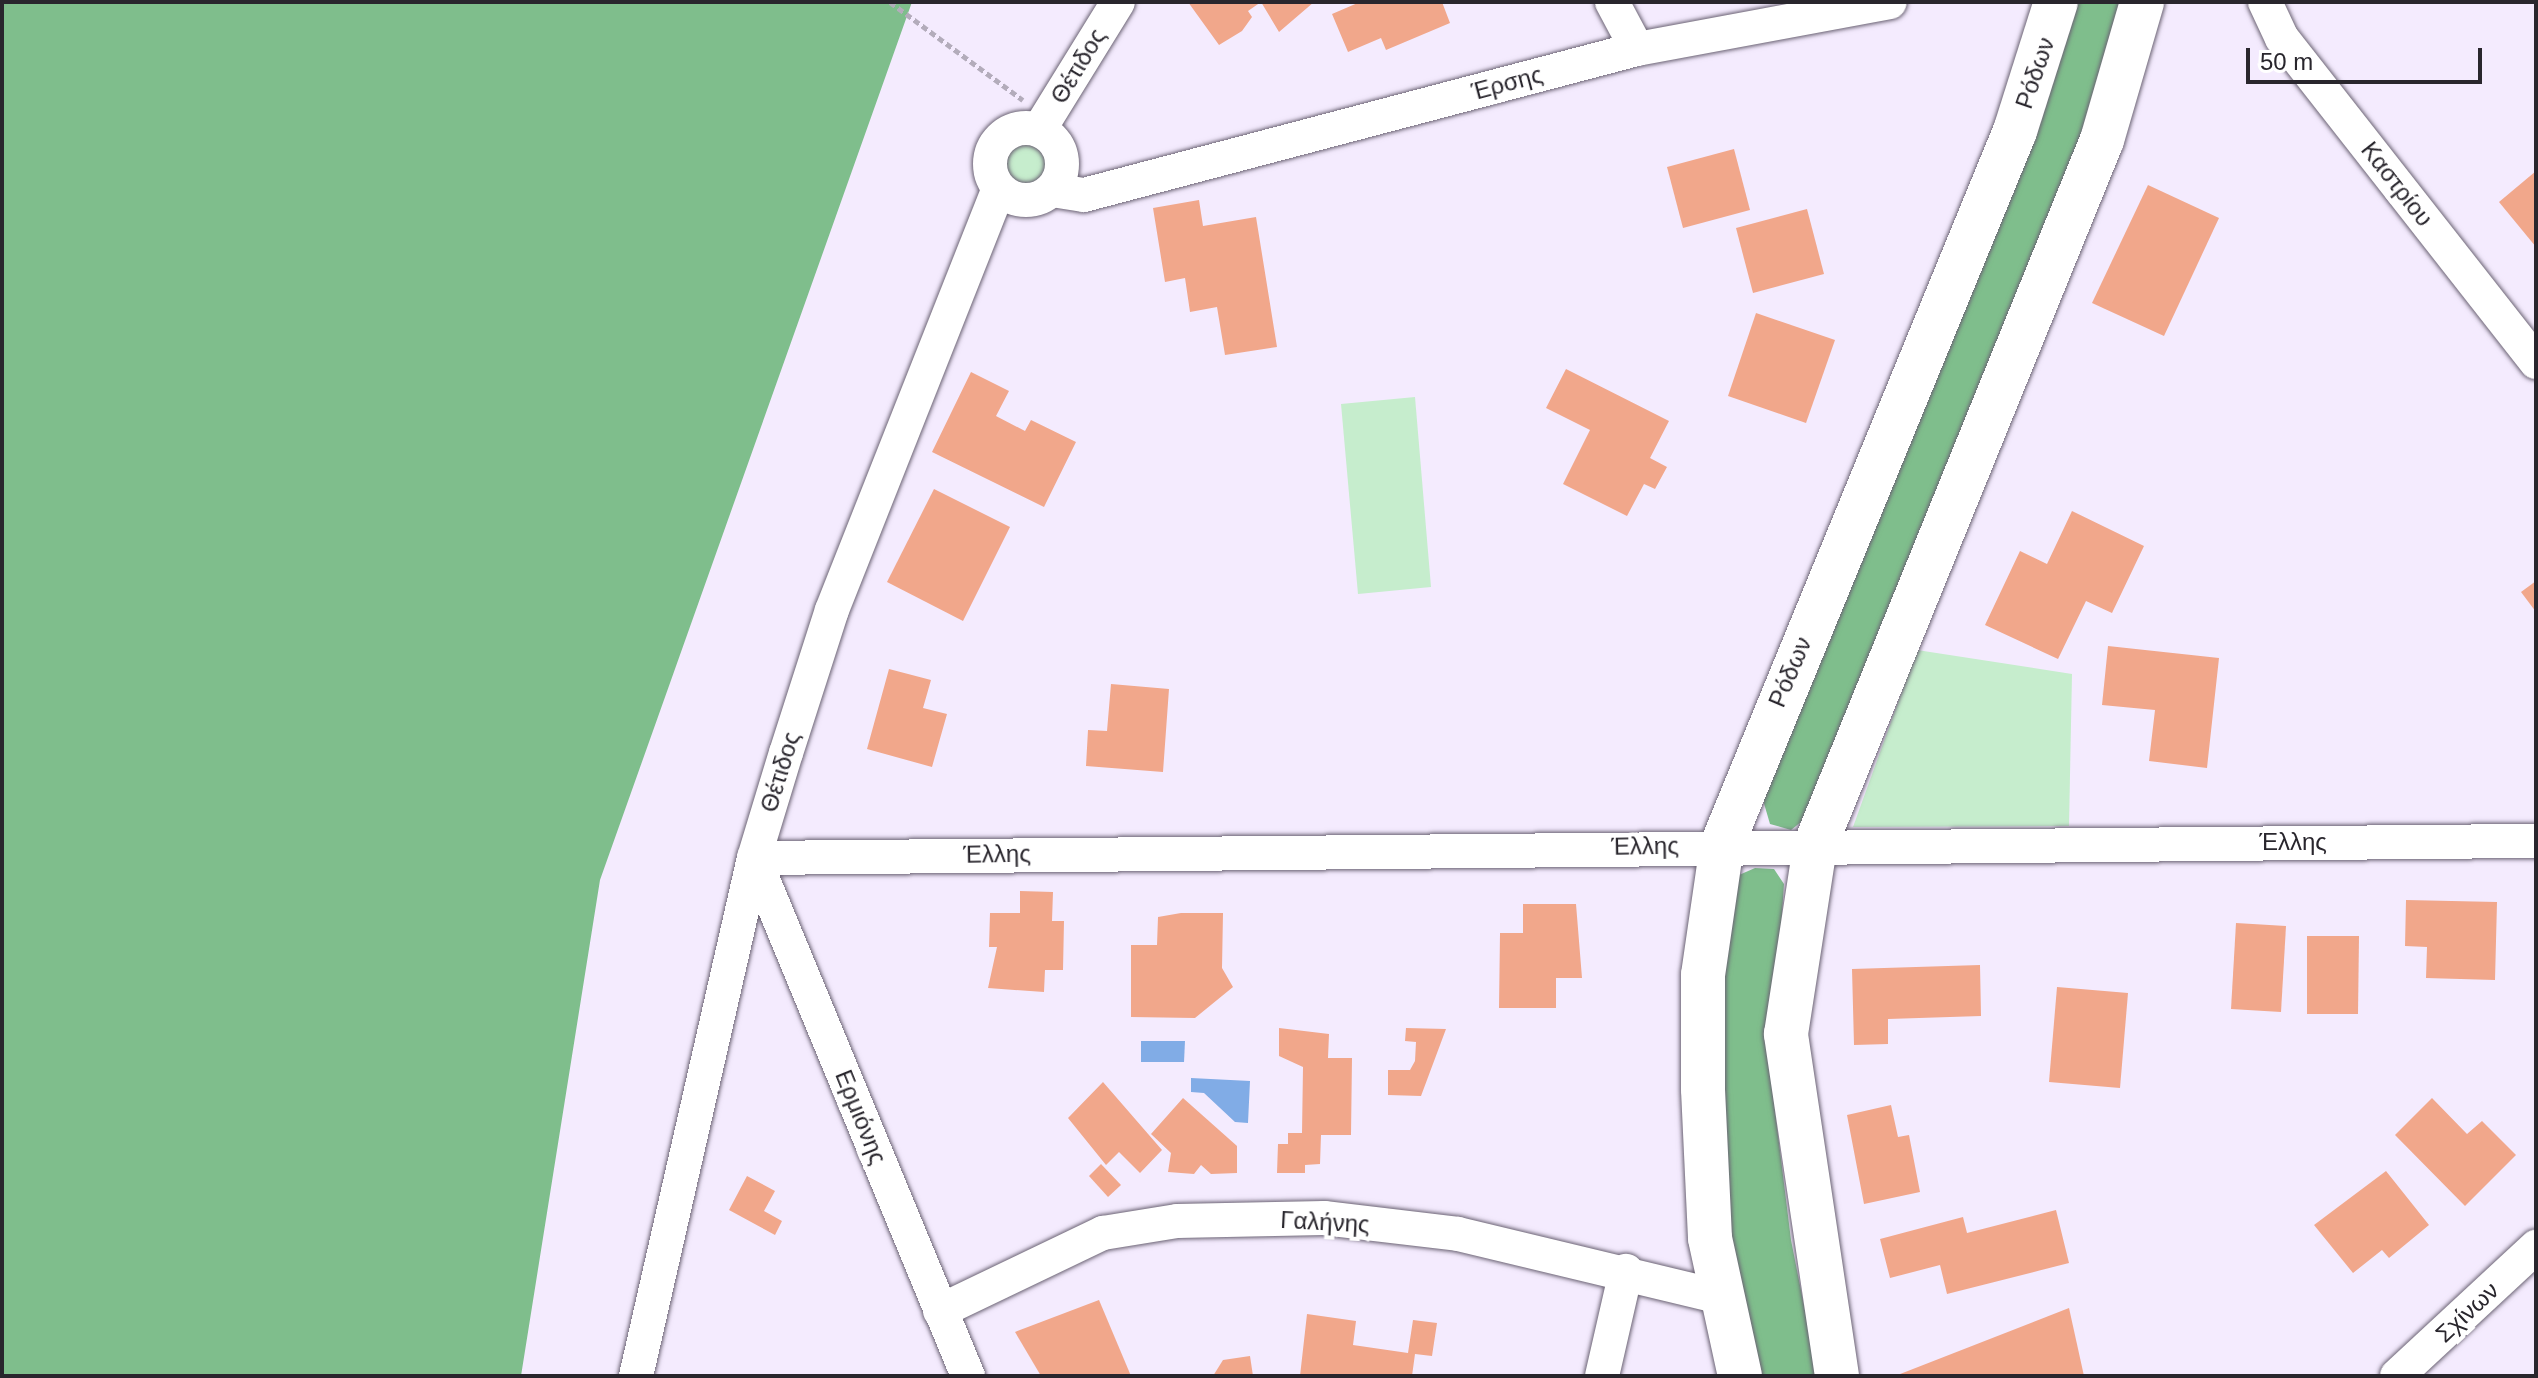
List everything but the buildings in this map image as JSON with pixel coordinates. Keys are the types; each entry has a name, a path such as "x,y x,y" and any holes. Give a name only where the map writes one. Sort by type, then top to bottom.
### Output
{"street":[{"name":"Θέτιδος","path":"1043,124 1118,2"},
{"path":"1612,2 1637,49"},
{"name":"Έρσης","path":"1057,174 1084,195 1637,49 1890,2"},
{"name":"Ρόδων","path":"1740,1376 1720,1297 1703,1075 1703,975 1722,845 2015,131 2056,2"},
{"path":"1837,1376 1786,1034 1815,846 2102,140 2142,2"},
{"name":"Καστρίου","path":"2265,2 2282,38 2536,362"},
{"path":"1043,124 1057,174 1032,200 998,191 995,147 1011,132 1043,124"},
{"name":"Θέτιδος","path":"636,1376 754,858 832,610 998,191"},
{"name":"Έλλης","path":"754,858 1722,845 2536,841"},
{"name":"Ερμιόνης","path":"754,858 968,1376"},
{"name":"Γαλήνης","path":"940,1311 1103,1233 1177,1221 1324,1218 1458,1234 1626,1271 1720,1297"},
{"name":"Σχίνων","path":"2397,1376 2536,1247"},
{"path":"1602,1376 1626,1271"}],"path":[{"path":"890,2 1043,124"}],"green space":[{"path":"2,2 912,2 600,880 521,1376 2,1376"},
{"path":"2074,2 2128,2 2077,163 1811,814 1791,830 1770,824 1763,800"},
{"path":"1025,144 1040,150 1046,165 1040,180 1025,186 1010,180 1004,165 1010,150"},
{"path":"1415,397 1431,587 1358,594 1341,404"},
{"path":"1917,650 2072,674 2069,826 1853,827"},
{"path":"1755,868 1774,869 1784,884 1771,1078 1791,1240 1818,1376 1760,1376 1731,1246 1716,1077 1723,905 1739,875"}],"water":[{"path":"1141,1041 1185,1041 1184,1062 1141,1062"},
{"path":"1191,1078 1250,1081 1248,1123 1235,1122 1204,1093 1191,1092"}]}
